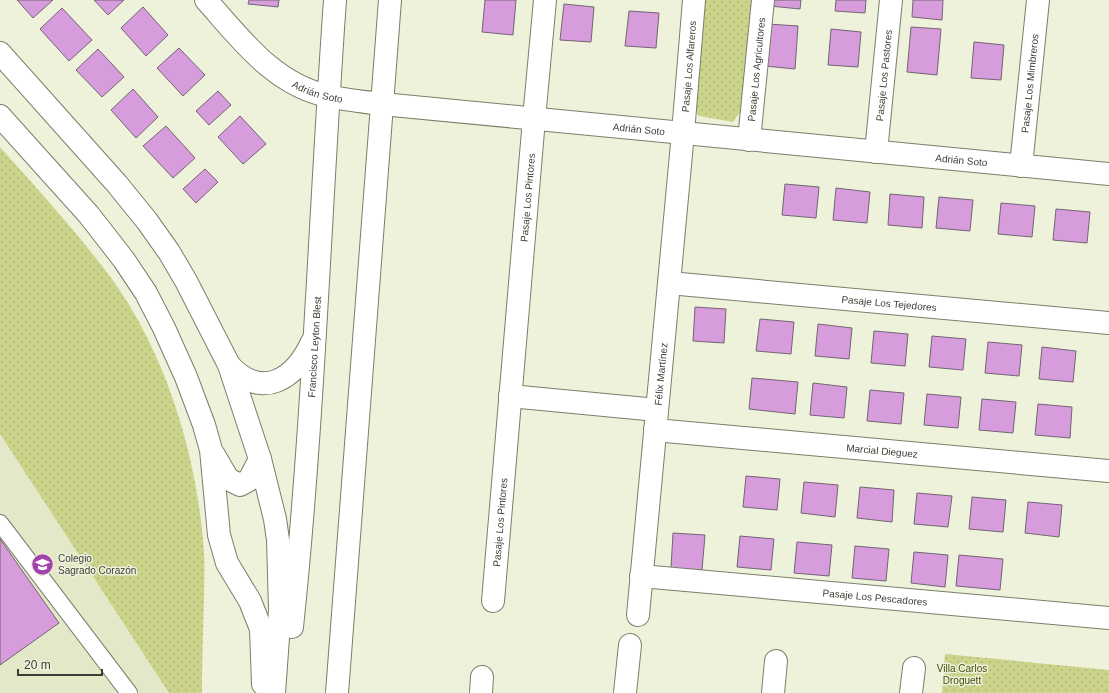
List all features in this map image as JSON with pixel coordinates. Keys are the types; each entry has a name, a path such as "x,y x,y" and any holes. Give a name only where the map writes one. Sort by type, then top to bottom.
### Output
{"street":[{"name":"Adrián Soto","path":"206,0 255,54 268,66 283,77 301,87 328,96 382,104 1109,174"},
{"name":"Francisco Leyton Blest","path":"281,693 290,651 299,557 335,0"},
{"path":"337,693 390,0"},
{"name":"Pasaje Los Pintores","path":"493,601 545,0"},
{"name":"Pasaje Los Alfareros","path":"684,133 694,0"},
{"name":"Pasaje Los Agricultores","path":"749,140 763,0"},
{"name":"Pasaje Los Pastores","path":"876,152 891,0"},
{"name":"Pasaje Los Mimbreros","path":"1022,166 1038,0"},
{"path":"0,53 117,184 147,221 169,252 186,281 229,365 260,459 270,497 278,540 280,610 274,693"},
{"path":"0,116 89,215 124,260 146,293 164,328 186,377 212,450 228,480 240,485 249,480 260,459"},
{"name":"Félix Martínez","path":"638,615 684,133"},
{"name":"Pasaje Los Tejedores","path":"669,283 1109,323"},
{"path":"229,365 248,379 262,383 273,382 284,378 299,365 314,337"},
{"path":"510,396 656,420"},
{"name":"Marcial Dieguez","path":"656,420 1109,471"},
{"path":"212,450 219,535 227,563 250,601 261,629 262,680 265,693"},
{"name":"Pasaje Los Pescadores","path":"641,576 1109,618"},
{"path":"625,693 630,645"},
{"path":"772,693 776,661"},
{"path":"911,693 914,668"}],"lane":[{"path":"0,523 129,693"}],"shaded area":[{"name":"Colegio Sagrado Corazón","path":"0,434 169,693 0,693"}],"green space":[{"path":"705,0 752,0 741,110 733,122 699,116 693,107"},
{"path":"0,147 73,230 114,282 150,343 165,377 187,446 201,518 204,553 202,693 169,693 0,434"},
{"name":"Villa Carlos Droguett","path":"945,654 1109,670 1109,693 942,693"}],"building":[{"path":"17,0 53,0 33,18"},
{"path":"94,0 124,0 108,15"},
{"path":"249,0 279,0 278,7 248,4"},
{"path":"485,0 516,0 513,35 482,32"},
{"path":"770,0 801,0 800,9 770,6"},
{"path":"836,0 866,0 865,13 835,11"},
{"path":"913,0 943,0 942,20 912,17"},
{"path":"564,4 594,7 591,42 560,40"},
{"path":"143,7 168,35 146,56 121,28"},
{"path":"62,8 92,40 69,61 40,29"},
{"path":"629,11 659,13 656,48 625,46"},
{"path":"768,24 798,26 795,69 765,66"},
{"path":"911,27 941,29 937,75 907,72"},
{"path":"831,29 861,32 858,67 828,65"},
{"path":"974,42 1004,45 1001,80 971,78"},
{"path":"179,48 205,75 183,96 157,68"},
{"path":"98,49 124,77 102,97 76,70"},
{"path":"133,89 158,117 136,138 111,110"},
{"path":"218,91 231,105 209,125 196,111"},
{"path":"240,116 266,144 243,164 218,137"},
{"path":"166,126 195,158 173,178 143,146"},
{"path":"205,169 218,182 196,203 183,189"},
{"path":"785,184 819,187 816,218 782,215"},
{"path":"836,188 870,192 867,223 833,220"},
{"path":"890,194 924,197 922,228 888,225"},
{"path":"939,197 973,200 970,231 936,228"},
{"path":"1001,203 1035,206 1032,237 998,234"},
{"path":"1056,209 1090,212 1087,243 1053,240"},
{"path":"695,307 726,309 724,343 693,341"},
{"path":"760,319 794,322 791,354 756,351"},
{"path":"818,324 852,328 849,359 815,356"},
{"path":"874,331 908,334 905,366 871,363"},
{"path":"932,336 966,339 963,370 929,367"},
{"path":"988,342 1022,345 1019,376 985,373"},
{"path":"1042,347 1076,351 1073,382 1039,379"},
{"path":"752,378 798,382 795,414 749,409"},
{"path":"813,383 847,387 844,418 810,415"},
{"path":"870,390 904,393 901,424 867,421"},
{"path":"927,394 961,397 958,428 924,425"},
{"path":"982,399 1016,402 1013,433 979,430"},
{"path":"1038,404 1072,407 1070,438 1035,435"},
{"path":"746,476 780,479 777,510 743,507"},
{"path":"804,482 838,485 835,517 801,513"},
{"path":"860,487 894,490 892,522 857,518"},
{"path":"917,493 952,496 948,527 914,524"},
{"path":"972,497 1006,500 1003,532 969,529"},
{"path":"1028,502 1062,505 1059,537 1025,533"},
{"path":"673,533 705,535 702,570 671,568"},
{"path":"740,536 774,539 771,570 737,567"},
{"path":"0,539 59,623 0,665"},
{"path":"797,542 832,545 829,576 794,573"},
{"path":"855,546 889,549 886,581 852,578"},
{"path":"914,552 948,555 945,587 911,583"},
{"path":"959,555 1003,559 1000,590 956,586"}],"place":[{"name":"Colegio Sagrado Corazón","path":"42,564"}]}
